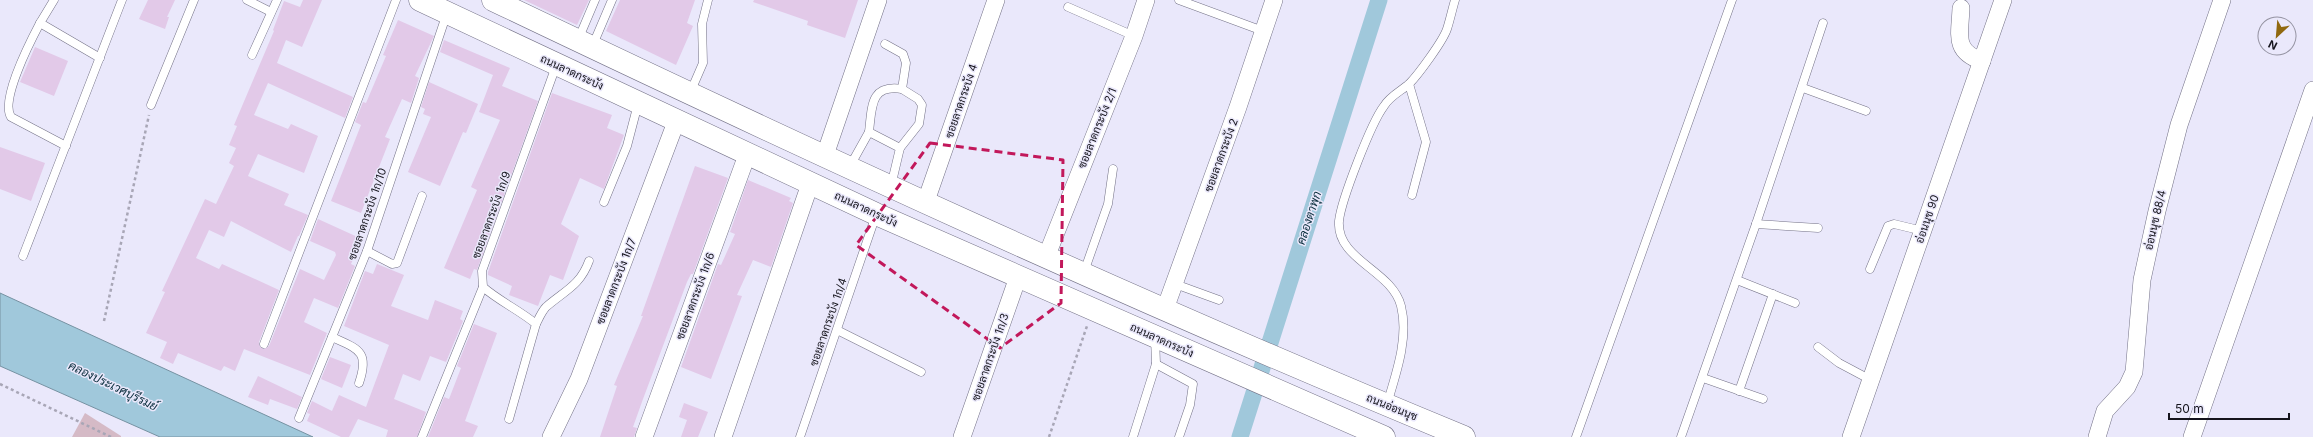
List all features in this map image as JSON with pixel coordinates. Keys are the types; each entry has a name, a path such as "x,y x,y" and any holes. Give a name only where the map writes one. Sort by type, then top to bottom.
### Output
{"main road":[{"name":"ถนนลาดกระบัง","path":"420,0 810,184 1377,436"},
{"path":"493,0 891,186 1165,308"},
{"name":"ถนนอ่อนนุช","path":"1165,308 1320,378 1464,437"}],"street":[{"path":"824,155 878,0"},
{"name":"ซอยลาดกระบัง 4","path":"926,201 996,0"},
{"name":"ซอยลาดกระบัง 2/1","path":"1047,256 1134,36 1146,0"},
{"name":"ซอยลาดกระบัง 2","path":"1165,308 1175,284 1274,0"},
{"name":"อ่อนนุช 90","path":"1851,437 2003,0"},
{"name":"อ่อนนุช 88/4","path":"2097,437 2106,411 2128,387 2134,372 2142,280 2157,211 2179,125 2222,0"},
{"path":"1962,8 1960,42 1963,52 1982,61"},
{"path":"2192,437 2313,90"},
{"name":"ซอยลาดกระบัง 1ก/7","path":"550,437 579,379 676,122"},
{"name":"ซอยลาดกระบัง 1ก/6","path":"644,437 747,155"},
{"path":"723,437 810,184"},
{"name":"ซอยลาดกระบัง 1ก/3","path":"962,437 1018,277"}],"lane":[{"path":"54,0 40,23 8,86 4,104 7,113 11,117 66,146"},
{"path":"23,256 122,0"},
{"path":"151,105 182,25 194,0"},
{"path":"247,0 271,12"},
{"path":"252,54 277,0"},
{"path":"264,344 396,0"},
{"path":"585,44 595,0"},
{"path":"585,44 612,0"},
{"path":"690,92 703,63 702,24 708,0"},
{"path":"1179,0 1263,31"},
{"path":"1386,405 1396,371 1404,329 1401,305 1389,283 1347,248 1340,235 1339,221 1344,202 1375,120 1384,104 1409,84 1447,31 1455,0"},
{"path":"1576,437 1732,0"},
{"path":"1068,7 1134,36"},
{"name":"ซอยลาดกระบัง 1ก/10","path":"299,418 367,251 447,13"},
{"path":"40,23 100,58"},
{"path":"1681,437 1703,378 1803,88 1823,23"},
{"path":"885,44 903,54 906,63 902,89"},
{"name":"ซอยลาดกระบัง 1ก/9","path":"483,287 482,271 556,65"},
{"path":"1409,84 1426,142 1412,195"},
{"path":"850,166 869,132 876,97 881,90 889,87 902,89 918,99 922,105 919,124 900,148 891,186"},
{"path":"1803,88 1866,110"},
{"path":"604,202 626,146 638,104"},
{"path":"869,132 890,141 900,148"},
{"path":"1084,272 1108,204 1113,169"},
{"path":"367,251 392,264 397,263 422,196"},
{"name":"ซอยลาดกระบัง 1ก/4","path":"800,437 876,214"},
{"path":"1756,224 1818,228"},
{"path":"1870,269 1888,226 1894,224 1923,230"},
{"path":"508,419 536,324 544,308 575,284 585,270 589,261"},
{"path":"1737,280 1795,303"},
{"path":"1175,284 1219,300"},
{"path":"422,437 483,287 492,295 525,313 536,324"},
{"path":"1739,391 1772,294"},
{"path":"837,330 921,372"},
{"path":"332,337 358,350 363,355 363,374 359,383"},
{"path":"1133,437 1163,340"},
{"path":"1818,347 1839,363 1871,380"},
{"path":"1156,364 1193,384 1190,405 1179,437"},
{"path":"1703,378 1763,399"}],"path":[{"path":"104,321 151,105"},
{"path":"1050,437 1087,326"},
{"path":"0,384 111,437"}],"highlighted area":[{"path":"930,143 1063,160 1061,303 1000,348 856,245"}],"shaded area":[{"path":"85,413 121,436 121,437 72,437"}],"water":[{"name":"คลองประเวศบุรีรมย์","path":"0,293 313,437 160,437 0,366"}],"building":[{"path":"148,0 175,0 167,17 169,17 165,29 139,19"},
{"path":"303,0 322,0 302,47 286,40 277,63 353,97 345,118 268,83 254,115 288,129 291,124 318,136 304,173 258,154 248,176 289,194 284,205 308,215 291,252 231,221 224,237 209,230 196,258 219,269 222,264 279,290 259,342 260,347 264,349 269,346 300,269 324,280 336,255 335,252 310,241 318,219 362,239 351,264 355,266 338,308 314,298 304,322 327,333 310,375 244,349 235,371 224,366 221,371 178,353 173,364 160,358 167,342 146,333 165,292 162,291 205,199 216,204 234,166 229,163 236,148 229,145 237,126 234,125 274,31 273,30 284,1 300,7"},
{"path":"524,0 589,0 577,25"},
{"path":"620,0 695,0 687,23 693,26 676,65 606,31"},
{"path":"754,0 858,0 845,38 807,25 808,21 753,2"},
{"path":"398,20 434,36 415,76 419,78 411,103 402,99 385,137 390,139 361,213 331,201 361,125 355,122 363,102 366,103 386,56 383,55"},
{"path":"444,40 510,68 502,86 538,101 477,270 474,269 470,279 444,268 477,190 471,187 500,120 479,112 493,75 440,52"},
{"path":"35,47 68,61 54,96 20,82"},
{"path":"429,82 478,104 466,133 463,132 440,186 408,172 431,117 423,114 425,109 421,107"},
{"path":"552,93 612,115 607,128 624,135 604,189 580,178 561,224 579,236 563,280 550,275 538,306 509,295 512,286 488,275 488,272"},
{"path":"0,147 45,163 31,201 0,189"},
{"path":"695,166 728,178 693,274 691,274 687,282 643,399 633,427 637,428 634,437 600,437 617,386 614,385 643,316 641,316"},
{"path":"748,180 791,198 789,201 793,203 771,267 753,260 737,295 742,296 711,379 681,367 718,264 721,265 735,234 730,232"},
{"path":"377,264 404,275 391,306 428,320 435,300 463,311 460,319 463,321 446,362 430,356 420,381 403,374 394,399 426,412 417,437 386,437 388,430 358,419 349,437 341,437 307,421 310,414 307,413 312,401 332,411 339,395 366,407 389,345 344,326 365,271 373,274"},
{"path":"474,324 497,333 465,421 478,426 473,437 428,437 444,397 449,399 461,368 457,366"},
{"path":"330,357 351,365 342,388 321,379"},
{"path":"258,376 302,397 297,409 270,399 268,405 248,397"},
{"path":"684,403 708,412 698,437 681,437 687,420 679,417"}],"waterway":[{"name":"คลองตาพุก","path":"1240,437 1379,0"}]}
